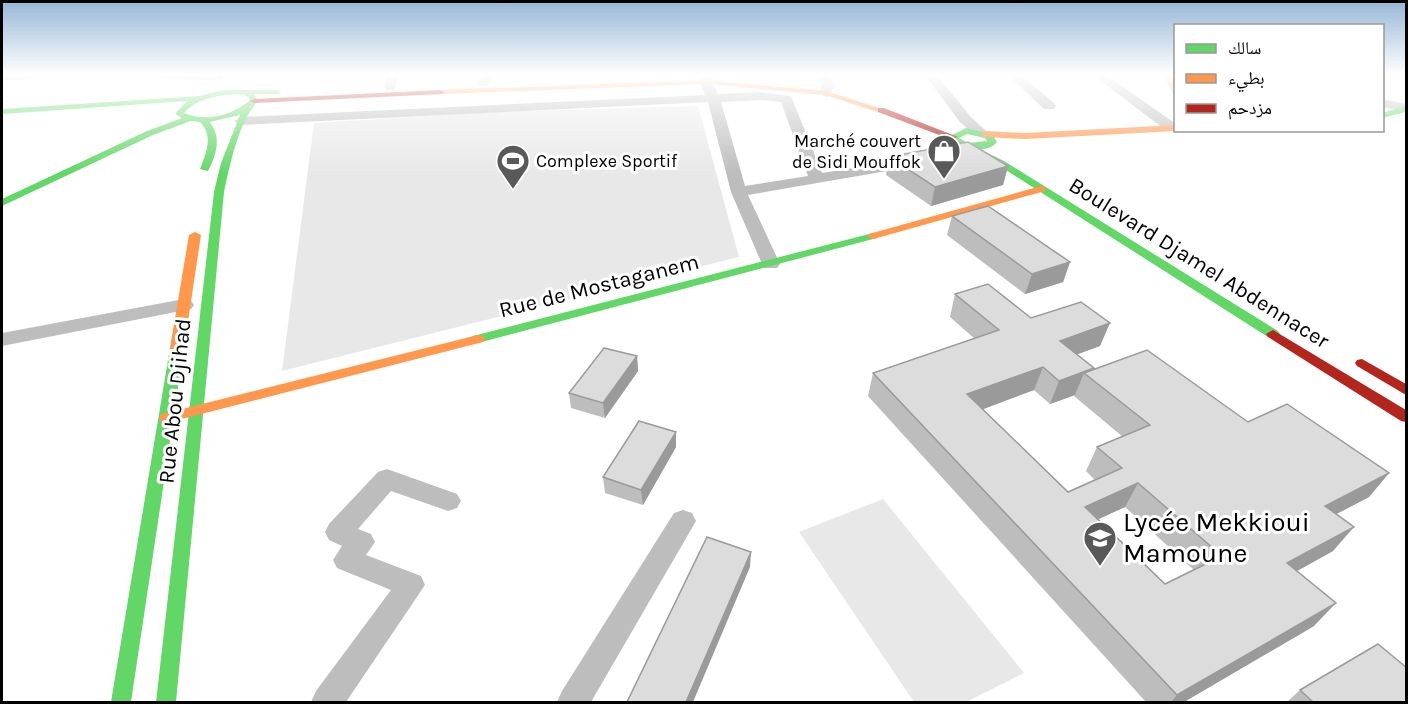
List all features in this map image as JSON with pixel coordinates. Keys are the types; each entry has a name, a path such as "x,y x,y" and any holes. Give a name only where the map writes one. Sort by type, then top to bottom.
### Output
{"main road":[{"path":"2,111 50,108"},
{"path":"173,108 203,120 213,127 216,136 203,180"},
{"path":"2,203 150,133 187,108"},
{"path":"203,120 227,116 239,108"},
{"name":"Rue Abou Djihad","path":"167,694 219,192 226,163 246,108"},
{"name":"Boulevard Djamel Abdennacer","path":"873,108 962,143 993,159 1182,279 1245,310 1407,417"},
{"name":"Boulevard Djamel Abdennacer","path":"903,108 990,139"},
{"path":"1384,116 1407,109"},
{"path":"2,193 182,112"},
{"path":"990,139 981,147 962,143 958,132 990,139 1174,126"},
{"name":"Rue de Mostaganem","path":"166,418 771,264 1041,189"},
{"name":"Rue Abou Djihad","path":"119,702 196,225"},
{"path":"1131,247 1147,248 1154,242"},
{"path":"1182,279 1197,279 1206,275"},
{"name":"Boulevard Djamel Abdennacer","path":"1355,359 1407,391"},
{"path":"1389,406 1387,401 1389,394 1407,391"}],"street":[{"path":"716,108 739,192 771,264"},
{"path":"789,108 817,179"},
{"path":"956,108 965,119 990,139"},
{"path":"1147,108 1174,126"},
{"path":"739,192 940,157 959,149 962,143"},
{"path":"2,340 184,305"},
{"path":"327,702 411,585 347,560 361,542 338,532 387,479 448,501"},
{"path":"573,702 683,521"},
{"path":"119,702 167,694"}],"shaded area":[{"name":"Complexe Sportif","path":"699,108 739,257 282,371 314,123 491,112"},
{"path":"883,499 1024,673 966,702 914,702 799,532"}],"building":[{"path":"968,142 1008,166 935,187 889,157"},
{"path":"988,206 1070,262 1032,274 952,216"},
{"path":"988,284 1031,318 1081,302 1110,323 1060,341 1094,368 1059,381 1043,367 967,394 1068,492 1122,468 1097,447 1150,425 1084,373 1147,350 1248,422 1287,404 1389,473 1325,506 1354,527 1287,563 1336,603 1177,695 873,373 999,330 955,294","holes":["1138,483 1222,556 1165,584 1085,507"]},
{"path":"604,348 637,356 603,403 569,393"},
{"path":"639,421 676,432 641,490 603,477"},
{"path":"707,537 751,552 686,702 627,702"},
{"path":"1378,644 1407,668 1407,702 1313,702 1300,690"}],"traffic: fast":[{"path":"2,111 49,108"},
{"path":"184,108 179,114 188,118 208,120 228,116 245,108"},
{"path":"166,702 219,192 226,163 246,109"},
{"path":"1384,115 1406,109"},
{"path":"2,203 150,133 188,119"},
{"path":"203,120 209,125 213,137 212,149 205,169"},
{"path":"969,146 987,146 992,142 989,136 966,131 953,137 958,142 1001,163 1273,334"},
{"path":"478,339 873,236"},
{"path":"121,702 177,348"}],"traffic: slow":[{"path":"874,108 881,110"},
{"path":"985,134 1025,136 1174,128"},
{"path":"873,236 1041,189"},
{"path":"177,348 195,235"},
{"path":"166,418 478,339"}],"traffic: jam":[{"path":"881,110 953,137"},
{"path":"1273,334 1406,417"},
{"path":"1362,363 1406,390"}],"place":[{"name":"Marché couvert de Sidi Mouffok","path":"944,180"},
{"name":"Complexe Sportif","path":"513,190"},
{"name":"Lycée Mekkioui Mamoune","path":"1100,567"}]}
